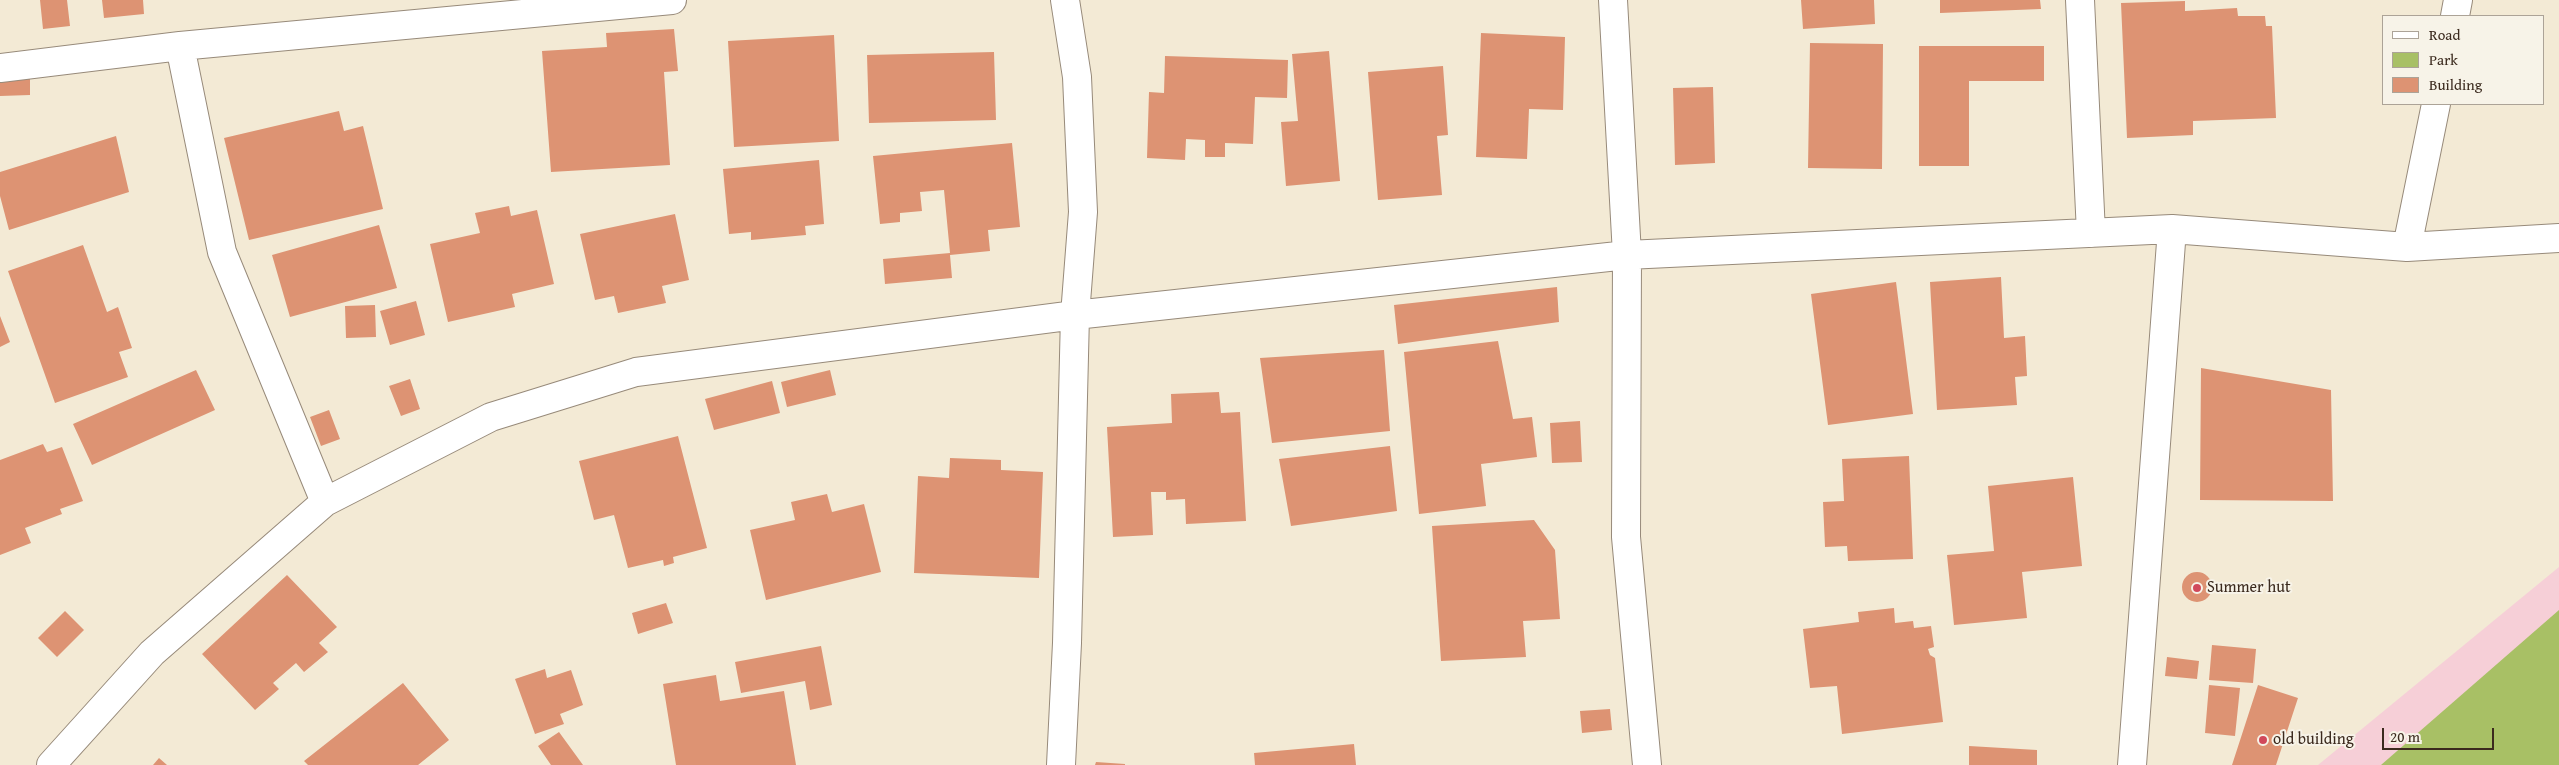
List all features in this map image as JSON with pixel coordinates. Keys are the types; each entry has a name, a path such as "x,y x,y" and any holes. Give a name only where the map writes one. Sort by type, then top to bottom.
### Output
{"street":[{"path":"0,68 180,46 672,0"},
{"path":"1061,765 1067,643 1075,315 1082,212 1077,77 1065,0"},
{"path":"1613,0 1627,256 1626,537 1647,765"},
{"path":"2080,0 2091,233"},
{"path":"2455,15 2458,0"},
{"path":"180,46 222,252 325,502"},
{"path":"2406,247 2436,105"},
{"path":"2132,765 2172,229"},
{"path":"51,765 152,653 325,502 491,417 636,372 1075,315 1627,256 2172,229 2406,247 2559,238"}],"shaded area":[{"path":"2559,567 2559,765 2318,765"}],"green space":[{"path":"2559,610 2559,765 2381,765"}],"building":[{"path":"40,0 67,0 70,26 43,29"},
{"path":"102,0 143,0 144,14 104,18"},
{"path":"1801,0 1874,0 1875,24 1803,29"},
{"path":"1940,0 2040,0 2041,9 1940,13"},
{"path":"2185,1 2185,11 2237,8 2238,16 2265,16 2266,26 2272,26 2276,118 2193,121 2193,135 2127,138 2121,3"},
{"path":"674,29 678,71 664,72 670,165 551,172 542,51 607,47 606,33"},
{"path":"1481,33 1565,37 1563,110 1529,109 1527,159 1476,157"},
{"path":"834,35 839,141 734,147 728,41"},
{"path":"1810,43 1883,44 1882,169 1808,168"},
{"path":"1919,46 2044,46 2044,81 1969,81 1969,166 1919,166"},
{"path":"1329,51 1340,181 1286,186 1281,122 1298,121 1292,54"},
{"path":"994,52 996,120 869,123 867,55"},
{"path":"1165,56 1288,60 1287,98 1255,97 1253,144 1225,143 1225,157 1205,157 1205,140 1186,139 1185,160 1147,158 1149,92 1164,93"},
{"path":"1443,66 1448,135 1437,136 1442,195 1378,200 1368,72"},
{"path":"30,78 30,95 0,96 0,79"},
{"path":"1713,87 1715,163 1675,165 1673,88"},
{"path":"339,111 344,131 363,126 383,209 249,240 224,138"},
{"path":"116,136 129,192 9,230 0,196 0,172"},
{"path":"1012,143 1020,227 988,230 990,251 950,255 952,278 885,284 883,259 950,253 944,190 920,192 922,211 900,213 900,222 880,224 873,156"},
{"path":"819,160 824,224 805,226 806,235 751,240 751,232 729,234 723,169"},
{"path":"509,206 511,216 537,210 554,284 512,294 515,307 448,322 430,244 480,233 475,213"},
{"path":"675,214 689,280 662,286 666,303 618,313 614,296 595,300 580,234"},
{"path":"379,225 397,288 290,317 272,255"},
{"path":"83,245 107,312 118,307 132,348 119,352 128,377 55,403 8,271"},
{"path":"2001,277 2004,338 2025,336 2027,376 2015,377 2017,405 1937,410 1930,282"},
{"path":"1896,282 1913,414 1828,425 1811,294"},
{"path":"1557,287 1559,322 1398,344 1394,305"},
{"path":"416,301 425,335 390,345 380,311"},
{"path":"375,305 376,337 346,338 345,306"},
{"path":"0,316 10,342 0,347"},
{"path":"1498,341 1513,419 1532,417 1537,457 1481,464 1486,506 1419,514 1404,352"},
{"path":"1384,350 1390,431 1272,443 1260,358"},
{"path":"2201,368 2331,390 2333,501 2200,500"},
{"path":"196,370 215,410 92,465 73,424"},
{"path":"830,370 836,395 787,407 781,382"},
{"path":"410,379 420,409 401,416 389,386"},
{"path":"772,381 780,413 714,430 705,399"},
{"path":"1219,392 1221,413 1240,412 1246,521 1186,524 1185,499 1166,500 1166,492 1151,492 1153,535 1113,537 1107,427 1172,423 1171,394"},
{"path":"329,410 340,439 321,446 310,417"},
{"path":"1580,421 1582,462 1552,463 1550,423"},
{"path":"678,436 707,548 673,557 674,563 664,566 663,560 628,568 614,515 594,520 579,461"},
{"path":"43,444 47,452 62,447 83,501 60,509 62,514 25,528 31,543 0,555 0,460"},
{"path":"1390,446 1397,511 1291,526 1279,459"},
{"path":"1909,456 1913,559 1848,561 1847,546 1825,547 1823,502 1844,501 1842,459"},
{"path":"950,458 1001,460 1001,470 1043,472 1039,578 914,573 918,476 949,478"},
{"path":"2073,477 2082,566 2022,572 2027,618 1954,625 1947,555 1994,551 1988,486"},
{"path":"827,494 832,512 864,504 881,572 766,600 750,530 795,520 791,502"},
{"path":"1534,520 1555,550 1560,619 1523,621 1526,657 1441,661 1432,526"},
{"name":"Summer hut","path":"2197,572 2208,576 2212,587 2208,598 2197,602 2186,598 2182,587 2186,576"},
{"path":"287,575 337,627 319,643 328,652 304,672 296,663 273,683 279,689 255,710 202,654"},
{"path":"666,603 673,623 638,634 632,613"},
{"path":"1894,608 1895,623 1913,621 1914,628 1931,626 1934,647 1928,649 1930,655 1935,658 1943,722 1842,734 1837,686 1810,688 1803,629 1859,622 1858,612"},
{"path":"65,611 84,630 57,657 38,638"},
{"path":"2212,645 2256,649 2253,683 2209,680"},
{"path":"821,646 832,705 810,710 805,681 741,693 735,662"},
{"path":"2167,657 2199,661 2197,679 2165,676"},
{"path":"545,669 547,678 571,670 583,705 560,714 564,724 535,734 515,679"},
{"path":"716,675 720,701 784,691 796,765 676,765 663,684"},
{"path":"403,683 449,740 418,765 308,765 304,761"},
{"path":"2209,685 2240,688 2235,736 2205,733"},
{"name":"old building","path":"2258,685 2298,698 2276,765 2232,765"},
{"path":"1610,709 1612,730 1582,733 1580,711"},
{"path":"559,732 583,765 551,765 538,746"},
{"path":"1354,744 1356,765 1255,765 1254,753"},
{"path":"1969,746 2037,750 2037,765 1969,765"},
{"path":"159,758 167,765 153,765"},
{"path":"1096,762 1125,764 1125,765 1095,765"}],"place":[{"name":"Summer hut","path":"2197,588"},
{"name":"old building","path":"2263,740"}]}
